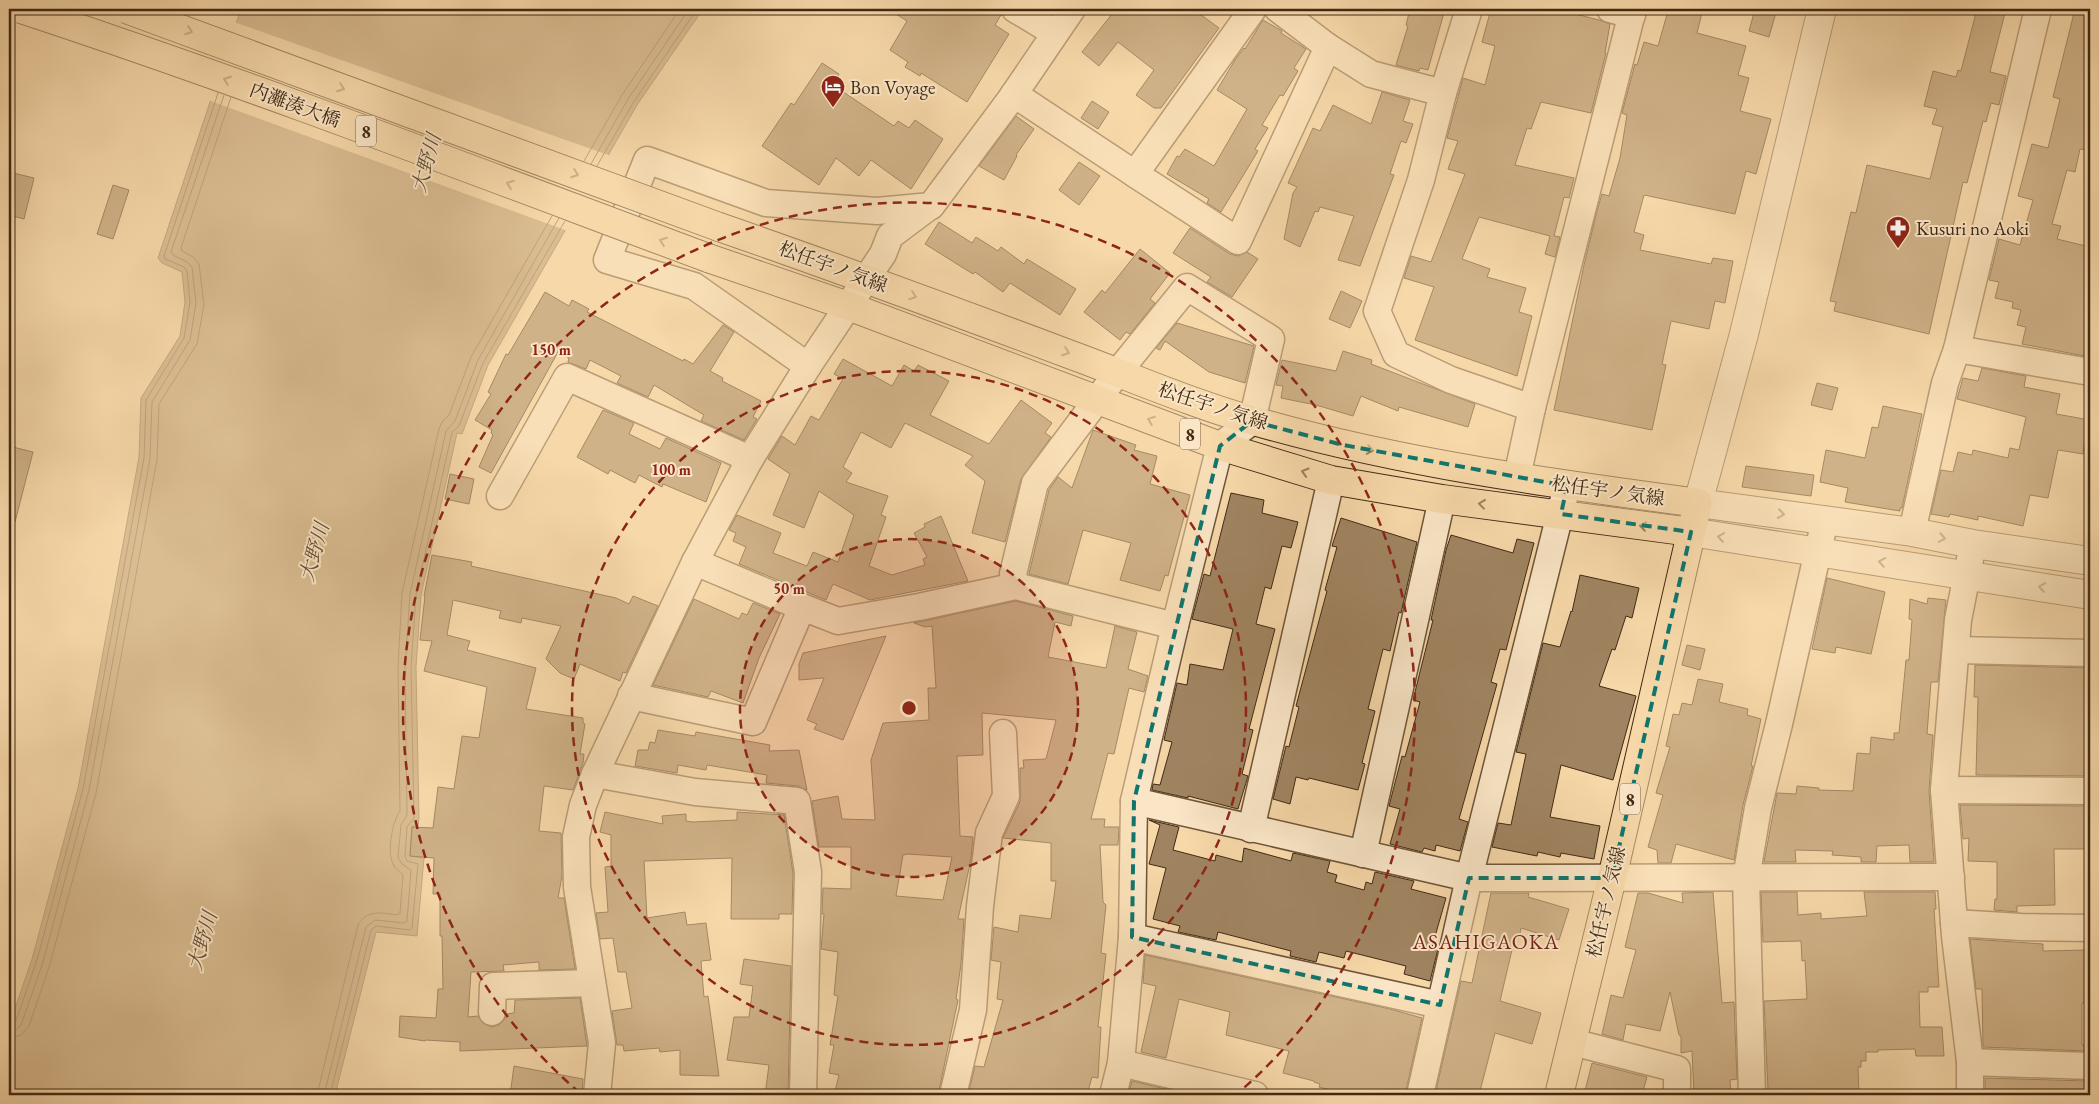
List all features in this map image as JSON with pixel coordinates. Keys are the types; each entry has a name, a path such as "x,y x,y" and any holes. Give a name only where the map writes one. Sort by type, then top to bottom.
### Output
{"main road":[{"name":"内灘湊大橋","path":"21,9 124,42 708,258"},
{"name":"内灘湊大橋","path":"126,9 719,227"},
{"name":"松任宇ノ気線","path":"719,227 866,278 1167,392 1252,421 1343,445 1517,478 1698,503 1612,878 1559,1095"},
{"name":"松任宇ノ気線","path":"708,258 848,306 1220,446 1331,480 1442,499 1691,532"}],"street":[{"path":"1015,9 1055,33"},
{"path":"597,1095 602,1043 577,887 576,837 583,805 595,774 695,562 750,459 808,366 883,254 890,236 931,206 1014,94 1072,9"},
{"path":"1135,174 1253,9"},
{"path":"1278,9 1328,48 1371,74 1443,93"},
{"path":"1469,9 1443,93 1421,180 1377,311 1396,354 1451,380 1532,408"},
{"path":"1822,9 1744,334 1698,503 1912,532 1973,544 2090,561"},
{"path":"1912,532 1945,383 1957,349 2038,9"},
{"path":"1517,478 1625,11"},
{"path":"1014,94 1238,241 1328,48"},
{"path":"808,366 694,286 607,260 647,160 766,203 877,211 931,206"},
{"path":"877,211 890,236"},
{"path":"1016,586 1013,574 1035,482 1118,372 1187,287 1271,339 1252,421 1220,446 1134,801 1132,937 1121,1063 1113,1095"},
{"path":"1957,349 2090,372"},
{"path":"500,496 567,377 750,459"},
{"path":"1251,829 1331,480"},
{"path":"1420,1095 1469,878 1567,486"},
{"path":"1362,854 1442,499"},
{"path":"1752,1095 1746,878 1758,808 1825,520"},
{"path":"1691,532 2090,595"},
{"path":"1970,1095 1970,1062 1954,923 1944,790 1958,620 1973,544"},
{"path":"695,562 838,621 919,607 1016,586 1175,626"},
{"path":"631,696 753,722 802,607"},
{"path":"1956,650 2090,653"},
{"path":"953,1095 973,1010 980,906 989,833 1006,796 1003,733"},
{"path":"595,774 695,792 797,801 808,872 803,1095"},
{"path":"1944,790 2090,791"},
{"path":"1134,801 1469,878 1951,877"},
{"path":"1954,923 2090,928"},
{"path":"1132,937 1440,1005"},
{"path":"492,1012 492,986 592,983"},
{"path":"1572,1042 1677,1069 1677,1095"},
{"path":"1970,1062 2090,1066"},
{"path":"1121,1063 1255,1095"}],"highlighted area":[{"path":"1252,421 1343,445 1567,486 1561,514 1691,532 1612,878 1469,878 1440,1005 1132,937 1134,801 1220,446"}],"water":[{"name":"大野川","path":"241,9 703,9 637,105 488,365 462,434 457,433 421,595 416,667 419,818 418,826 412,826 410,856 424,858 417,936 376,932 335,1095 9,1095 9,1026 32,959 78,788 139,457 141,398 180,336 185,302 182,272 162,263 158,258"}],"pier":[{"path":"234,22 611,156 568,231 208,100"}],"building":[{"path":"888,9 992,9 1001,15 995,25 1009,34 967,102 921,73 920,76 905,67 908,62 890,50 907,21"},
{"path":"1116,9 1193,9 1219,28 1161,108 1154,108 1136,95 1154,70 1118,42 1099,66 1082,52"},
{"path":"1410,9 1445,9 1428,70 1420,68 1419,71 1396,65 1408,26 1406,25"},
{"path":"1491,9 1556,9 1610,24 1606,53 1591,113 1541,102 1531,129 1527,128 1515,165 1574,178 1569,198 1564,197 1554,236 1560,237 1555,257 1545,254 1550,236 1479,217 1462,259 1490,269 1487,277 1526,288 1519,312 1532,316 1517,376 1415,340 1434,287 1404,278 1411,256 1431,262 1465,174 1448,169 1458,141 1447,138 1463,78 1485,85 1495,46 1482,42"},
{"path":"1684,9 1703,9 1697,33 1746,46 1738,75 1749,78 1740,111 1771,119 1756,174 1746,171 1735,214 1644,195 1634,232 1644,235 1640,250 1711,264 1713,258 1733,261 1725,303 1715,301 1709,329 1671,321 1662,364 1666,365 1652,430 1554,410 1597,211 1602,194 1609,196 1620,158 1627,115 1622,113 1635,64 1637,65 1644,42 1658,46 1668,11 1682,15"},
{"path":"1755,9 1777,9 1769,37 1749,31"},
{"name":"Kusuri no Aoki","path":"1977,9 2006,9 1990,72 2006,76 1999,105 1991,103 1986,122 1983,121 1967,183 1963,182 1929,334 1834,311 1836,302 1830,301 1851,212 1856,213 1867,165 1930,179 1943,127 1932,124 1937,109 1924,106 1933,71 1956,77 1958,70 1961,71"},
{"path":"2075,9 2090,9 2090,151 2080,149 2075,172 2067,170 2052,224 2061,226 2057,239 2090,247 2090,357 2022,344 2026,327 2017,325 2021,310 2012,308 2013,302 1995,298 1999,282 1989,280 1999,239 2020,245 2033,200 2018,196 2032,144 2048,148 2060,99 2053,97"},
{"path":"1263,20 1282,31 1281,33 1306,49 1294,68 1298,71 1283,96 1280,95 1262,125 1268,128 1255,149 1258,151 1221,212 1207,203 1209,199 1167,174 1177,156 1179,157 1185,149 1214,166 1247,109 1217,90"},
{"path":"822,63 839,74 833,85 894,126 898,121 909,128 915,120 943,139 911,189 871,160 859,176 836,158 819,185 762,146 791,103 794,105"},
{"path":"1382,92 1410,100 1403,121 1413,124 1406,143 1401,141 1390,174 1394,175 1360,266 1338,260 1354,216 1320,207 1318,212 1315,211 1300,247 1284,239 1293,193 1297,187 1288,183 1313,128 1320,131 1333,105 1371,124"},
{"path":"1092,101 1109,112 1098,129 1081,118"},
{"path":"1016,116 1034,129 1016,155 1004,180 979,166"},
{"path":"1079,162 1100,176 1079,205 1059,190"},
{"path":"9,172 34,178 24,219 9,215"},
{"path":"113,185 129,190 113,239 97,234"},
{"path":"939,222 972,243 976,237 998,251 1001,247 1024,264 1027,259 1076,289 1060,315 1010,283 1003,292 975,272 973,274 925,244"},
{"path":"1190,228 1230,254 1238,256 1247,252 1258,259 1232,297 1207,282 1211,277 1173,253"},
{"path":"1140,249 1170,273 1150,299 1155,303 1130,334 1126,332 1120,340 1084,312 1102,290 1105,293"},
{"path":"1341,291 1362,301 1350,328 1329,319"},
{"path":"545,292 569,306 572,300 589,309 587,312 683,361 684,359 693,364 723,325 734,332 710,371 723,378 722,381 761,401 753,417 757,419 744,440 701,421 704,415 654,385 648,397 617,383 621,376 590,360 586,369 568,362 569,358 558,352 491,473 479,467 493,435 491,433 492,430 475,420 491,394 488,392 506,354 508,355"},
{"path":"1177,323 1254,346 1245,383 1209,372 1165,341 1160,350 1156,348"},
{"path":"1343,351 1372,360 1371,364 1475,404 1468,427 1399,407 1398,411 1361,396 1353,416 1316,405 1281,398 1283,386 1276,385 1282,360 1336,371"},
{"path":"843,359 892,386 904,365 914,371 918,365 949,381 930,415 989,444 1021,400 1052,423 1045,433 1051,437 1021,479 1005,542 972,533 985,481 965,465 973,456 905,423 891,448 861,432 843,467 852,473 846,482 888,496 881,515 886,517 869,566 892,575 925,565 923,559 927,557 914,533 925,527 924,524 941,516 968,581 870,600 833,584 826,600 739,564 746,547 733,541 736,533 729,530 737,515 781,533 773,553 807,566 813,552 838,562 854,515 819,491 804,528 773,515 790,474 768,459 782,436 795,445 811,416 819,420 843,379 834,374"},
{"path":"1982,368 2026,376 2024,387 2060,394 2056,414 2090,420 2090,445 2084,445 2083,454 2058,450 2048,498 2030,495 2023,526 1978,516 1978,520 1950,514 1949,517 1931,514 1941,470 1953,472 1958,452 1972,455 1973,450 2008,458 2010,448 2019,450 2026,417 1957,399 1963,378 1978,381"},
{"path":"1817,383 1838,388 1832,410 1811,405"},
{"path":"1883,406 1922,414 1900,511 1845,502 1848,488 1820,482 1826,450 1865,458 1872,427 1878,428"},
{"path":"603,410 634,423 629,434 660,449 666,438 721,463 706,502 663,484 662,487 639,475 635,483 610,470 608,474 577,457"},
{"path":"1093,430 1136,445 1134,450 1157,456 1150,484 1190,495 1168,576 1165,575 1160,591 1120,580 1131,543 1083,530 1068,584 1029,574 1049,490 1058,477 1072,488"},
{"path":"9,446 33,452 15,522 9,521"},
{"path":"1746,466 1814,475 1811,496 1742,487"},
{"path":"450,474 474,479 469,504 445,499"},
{"path":"1231,493 1264,500 1262,513 1298,522 1291,548 1282,546 1271,589 1265,587 1256,624 1275,629 1249,729 1253,730 1242,774 1248,776 1238,809 1188,796 1188,798 1152,790 1153,784 1160,785 1172,742 1164,740 1177,683 1187,685 1190,664 1223,670 1233,629 1192,619 1204,574 1210,576"},
{"path":"1341,518 1417,542 1401,613 1399,612 1390,651 1383,649 1368,709 1375,711 1362,763 1365,764 1358,790 1309,778 1308,780 1296,777 1290,804 1273,799 1286,746 1289,747 1299,707 1296,706 1327,591 1325,590 1337,547 1332,546"},
{"path":"1451,535 1513,553 1517,539 1534,543 1506,650 1500,649 1491,682 1497,684 1459,819 1468,822 1460,851 1436,845 1435,851 1424,848 1422,852 1390,844 1400,809 1389,806 1402,756 1405,757 1420,702 1413,700 1433,620 1431,620"},
{"path":"432,555 472,562 471,566 616,598 629,604 633,596 658,606 626,673 623,672 620,681 580,664 574,679 560,673 546,659 561,626 522,618 521,623 499,618 501,611 453,600 447,635 470,641 467,650 536,668 526,709 583,718 583,723 585,724 580,754 584,754 583,763 573,790 544,786 539,831 561,833 562,876 558,898 564,898 575,969 539,970 539,962 503,965 504,971 471,972 468,1017 478,1016 484,1024 492,1027 499,1025 507,1014 514,1013 515,1000 580,998 587,1046 460,1051 460,1042 425,1041 399,1037 400,1016 436,1018 438,989 443,989 440,894 433,894 434,858 410,856 412,827 433,828 438,787 454,789 462,736 479,738 487,687 424,671 432,641 420,640 424,596"},
{"path":"1580,575 1639,588 1632,618 1626,616 1615,650 1612,649 1599,686 1636,696 1613,780 1561,765 1550,817 1600,826 1594,859 1561,853 1560,857 1538,852 1537,856 1492,847 1498,823 1511,825 1526,754 1516,752 1543,643 1560,647 1572,612"},
{"path":"1827,578 1885,592 1871,654 1836,647 1835,653 1812,649"},
{"path":"1928,598 1946,600 1938,682 1931,682 1927,734 1933,735 1929,791 1934,862 1910,862 1909,845 1877,846 1876,862 1861,862 1861,857 1832,855 1833,851 1795,850 1796,862 1764,862 1777,793 1796,794 1797,786 1819,788 1819,790 1853,791 1857,753 1870,754 1871,737 1894,740 1894,733 1899,733 1906,660 1909,660 1912,620 1909,619 1910,599 1927,604"},
{"path":"694,599 739,619 742,613 747,615 753,603 780,614 759,658 743,703 711,691 708,697 653,685"},
{"path":"1016,601 1073,616 1071,626 1055,622 1048,657 1106,668 1115,626 1137,632 1128,669 1148,676 1144,692 1129,688 1114,754 1108,753 1091,819 1105,819 1104,827 1119,827 1118,845 1100,845 1103,902 1106,905 1101,953 1106,954 1098,1027 1101,1027 1098,1078 1092,1077 1087,1095 968,1095 975,1066 984,1067 1003,1000 997,999 1001,962 991,960 994,927 1018,932 1020,915 1051,919 1056,881 1051,881 1051,843 1003,838 1020,802 1020,768 1024,768 1023,760 1046,759 1056,720 982,713 983,755 957,756 960,836 973,837 971,859 958,919 964,919 956,999 958,1000 938,1095 904,1095 873,1090 872,1095 834,1095 839,1075 829,1073 834,1045 830,1045 838,996 834,995 838,952 821,949 824,914 822,914 823,888 851,889 851,847 819,847 812,801 838,796 842,819 875,820 871,760 883,723 929,720 928,688 936,688 932,626 925,627 914,623","holes":["903,855 952,857 943,900 896,896"]},
{"path":"886,636 843,740 814,729 817,724 807,720 824,678 799,680 799,664 803,653"},
{"path":"1687,645 1705,649 1700,670 1682,665"},
{"path":"1975,665 2090,668 2090,776 1976,775 1978,697 1974,697"},
{"path":"1698,679 1723,684 1719,702 1748,709 1747,715 1761,719 1751,766 1753,766 1743,805 1734,860 1676,844 1671,863 1658,863 1657,850 1648,847 1663,795 1656,793 1670,747 1666,746 1673,714 1679,715 1682,703 1692,705"},
{"path":"658,730 695,736 696,732 770,745 769,751 799,750 807,790 798,786 766,783 767,775 707,765 706,770 678,765 677,773 635,766 638,750 648,750 650,742 655,743"},
{"path":"1960,805 2090,806 2090,849 2054,849 2055,905 2017,906 2017,912 1994,910 1995,899 1997,899 1997,862 1968,861 1969,838 1963,839"},
{"path":"605,812 663,824 662,816 686,814 686,821 693,822 737,820 737,812 784,815 793,873 792,914 779,914 779,919 731,919 732,858 644,861 647,918 685,912 687,925 706,923 711,960 701,961 704,997 708,996 719,1076 680,1075 680,1050 660,1052 659,1048 624,1051 623,1045 617,1045 612,1011 632,1008 626,972 618,972 613,938 600,939 596,913 608,912 605,867 611,866 611,835 600,832"},
{"path":"1149,820 1179,827 1173,850 1215,861 1216,855 1242,862 1244,848 1291,861 1293,853 1330,861 1327,872 1337,875 1335,882 1364,890 1366,882 1372,884 1375,872 1414,881 1411,889 1446,898 1432,947 1438,949 1430,981 1404,974 1406,966 1346,951 1344,958 1319,952 1316,962 1290,956 1291,951 1218,932 1216,940 1178,932 1180,926 1153,919 1166,868 1149,864 1160,825"},
{"path":"1713,892 1722,1003 1734,1002 1737,1079 1730,1080 1731,1095 1694,1095 1692,1051 1681,1053 1681,1036 1679,1035 1670,992 1660,1031 1626,1024 1623,1040 1602,1034 1611,995 1623,998 1636,950 1625,947 1638,893 1648,893 1683,903 1682,893"},
{"path":"1761,892 1797,892 1798,915 1821,913 1821,919 1867,916 1864,892 1935,892 1936,909 1934,909 1939,987 1928,987 1928,992 1919,992 1920,1027 1942,1027 1944,1056 1916,1056 1915,1049 1866,1052 1866,1061 1861,1061 1861,1067 1858,1067 1859,1095 1777,1095 1777,1090 1768,1090 1764,1001 1807,999 1805,960 1802,961 1801,941 1763,942"},
{"path":"1491,893 1529,893 1528,897 1569,909 1559,940 1521,928 1519,938 1515,937 1500,1001 1541,1013 1532,1044 1495,1033 1479,1095 1435,1095 1461,981 1472,983"},
{"path":"1970,939 2043,944 2043,951 2088,950 2089,1003 2082,1003 2082,1045 2086,1045 2086,1051 1983,1047 1982,989 1976,989"},
{"path":"1145,955 1390,1009 1422,1018 1405,1095 1349,1095 1319,1087 1320,1084 1314,1081 1283,1073 1289,1051 1226,1035 1230,1012 1179,999 1166,1058 1141,1052 1156,986 1143,983"},
{"path":"744,959 791,966 788,1095 765,1095 769,1065 727,1060 734,1017 749,1017 753,986 740,984"},
{"path":"1592,1063 1647,1077 1642,1095 1584,1095"},
{"path":"514,1066 583,1079 582,1095 510,1095"},
{"path":"1985,1078 2087,1081 2086,1095 1985,1095"},
{"path":"1132,1081 1191,1095 1128,1095"}],"place":[{"name":"Bon Voyage","path":"833,108"},
{"name":"Kusuri no Aoki","path":"1898,249"}],"district":[{"name":"ASAHIGAOKA","path":"1486,941"}]}
